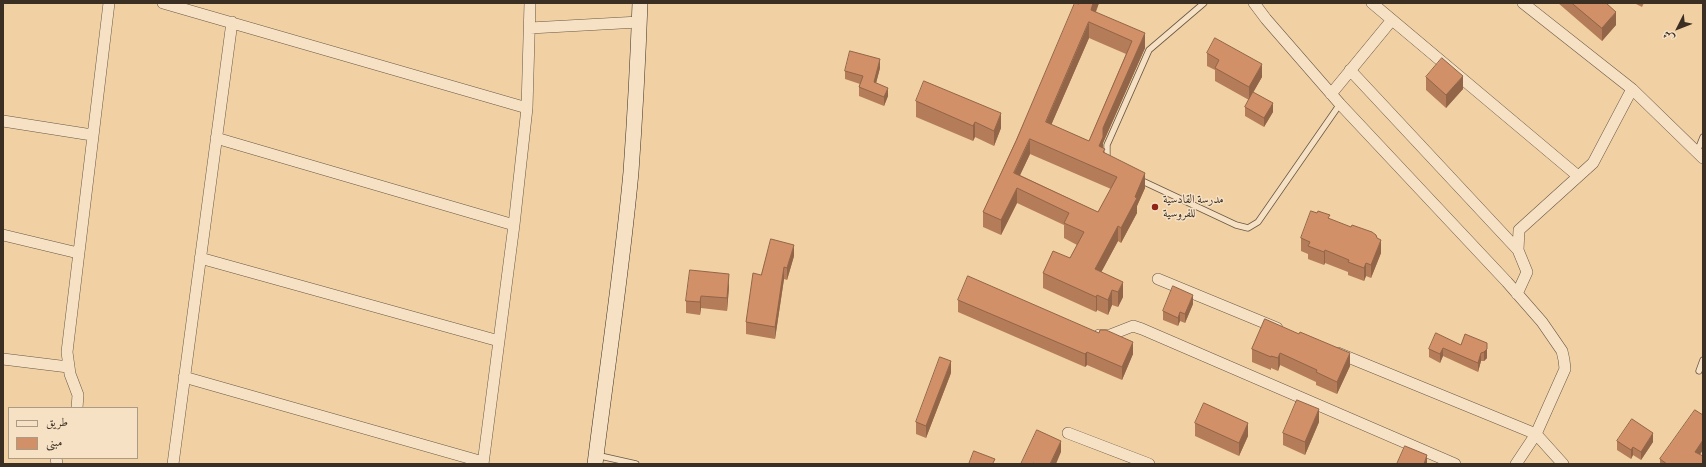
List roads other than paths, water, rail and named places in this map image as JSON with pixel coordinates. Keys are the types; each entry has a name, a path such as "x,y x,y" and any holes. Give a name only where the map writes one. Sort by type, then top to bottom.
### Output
{"street":[{"path":"77,407 78,395 68,367 67,352 109,3"},
{"path":"163,3 527,108"},
{"path":"184,377 483,463 514,225 527,108 530,3"},
{"path":"596,459 630,173 640,3"},
{"path":"1254,3 1331,94 1518,294 1555,340 1564,360 1565,369 1536,434 1516,464"},
{"path":"1372,3 1381,7 1391,21 1578,176"},
{"path":"1523,3 1632,89 1700,155"},
{"path":"1331,94 1391,21"},
{"path":"172,464 232,22"},
{"path":"530,28 639,22"},
{"path":"1350,70 1518,250 1527,272 1518,294"},
{"path":"1518,250 1519,230 1594,163 1632,89"},
{"path":"3,121 92,135"},
{"path":"216,138 514,225"},
{"path":"3,235 78,253"},
{"path":"200,258 499,341"},
{"path":"1158,279 1288,333"},
{"path":"1087,331 1103,336 1133,326 1142,329 1454,464"},
{"path":"1324,348 1536,434 1563,464"},
{"path":"3,359 68,367"},
{"path":"1068,433 1149,464"}],"lane":[{"path":"1111,164 1107,160 1107,145 1149,50 1204,3"},
{"path":"1129,175 1236,225 1248,228 1258,222 1340,104"},
{"path":"1700,155 1703,137"},
{"path":"1699,371 1703,360"},
{"path":"596,459 636,464"}],"place":[{"name":"مدرسة القادسية للفروسية","path":"1155,207"}]}
